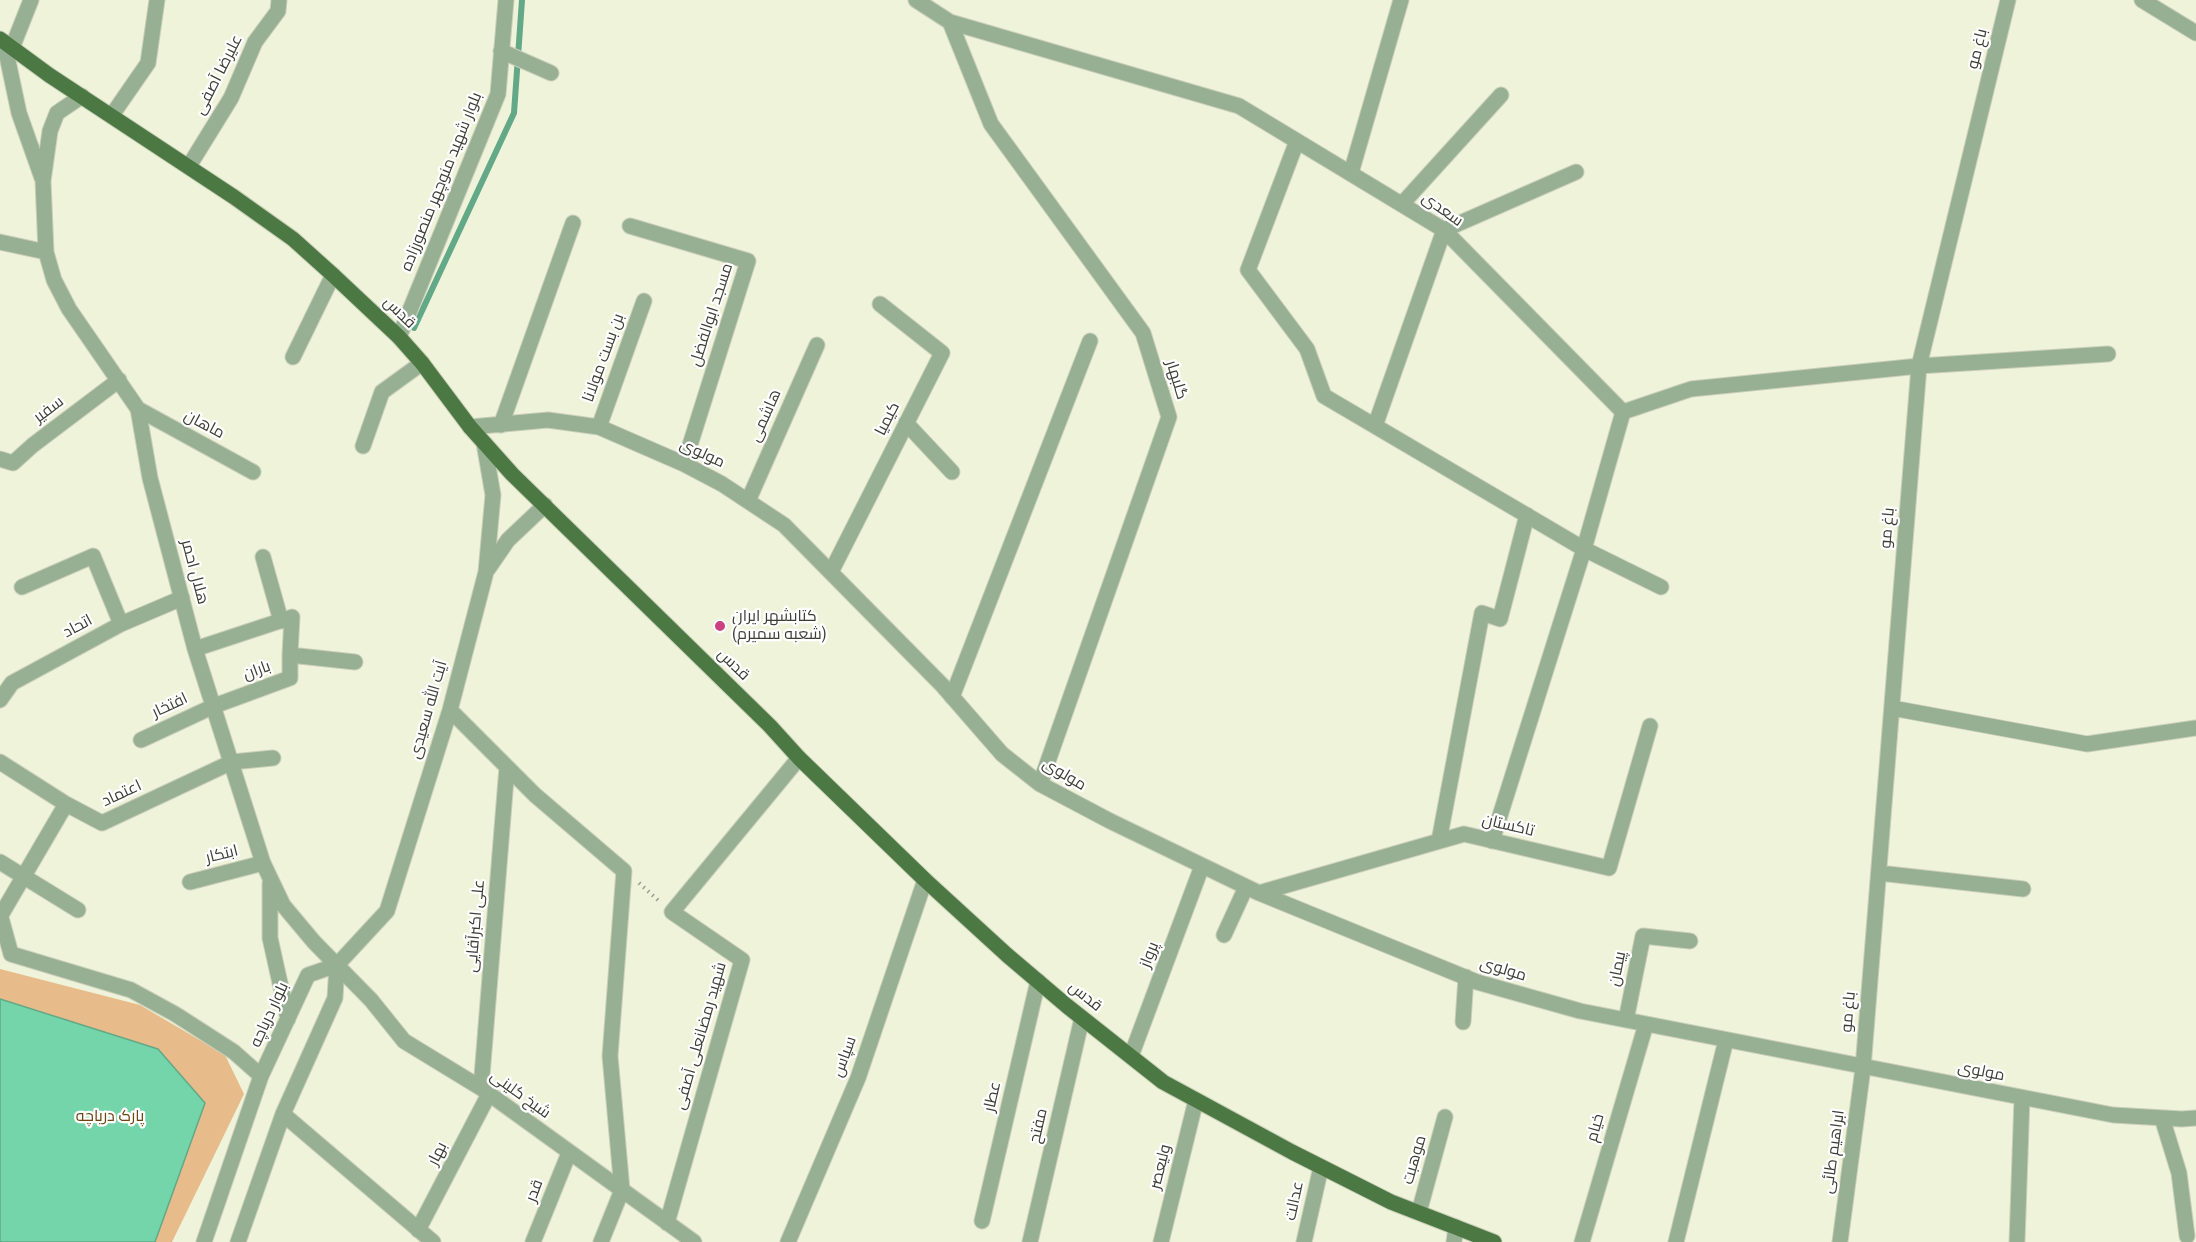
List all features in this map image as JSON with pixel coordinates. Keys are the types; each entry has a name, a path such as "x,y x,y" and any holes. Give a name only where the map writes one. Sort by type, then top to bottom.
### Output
{"main road":[{"name":"قدس","path":"5,43 49,75 189,166 293,239 333,275 399,337 422,363 470,427 512,474 925,880 1082,1018 1163,1082 1196,1100 1321,1167 1391,1202 1419,1212 1455,1235 1494,1242"}],"street":[{"path":"31,0 5,43 19,112 44,181"},
{"path":"112,115 148,63 157,0"},
{"name":"علیرضا آصفی","path":"189,166 231,98 255,42 278,11 279,0"},
{"name":"بلوار شهید منوچهر منصورزاده","path":"399,337 498,94 506,53 506,0"},
{"name":"سعدی","path":"916,0 950,22 1239,106 1444,230 1623,412"},
{"path":"1351,173 1401,0"},
{"name":"باغ مو","path":"1863,1068 1919,366 2008,0"},
{"path":"2142,0 2196,33"},
{"name":"گلبهار","path":"950,22 991,124 1143,333 1169,417 1040,784"},
{"path":"506,53 550,73"},
{"path":"1402,204 1501,95"},
{"path":"44,181 50,131 57,113 82,96"},
{"path":"1297,141 1248,270 1307,349 1324,396 1584,549 1661,587"},
{"path":"1375,426 1444,230 1576,172"},
{"name":"هلال احمر","path":"44,181 46,252 54,280 69,309 138,409 150,478 195,649 267,870 283,904 314,942 337,965"},
{"path":"501,424 573,223"},
{"name":"مسجد ابوالفضل","path":"630,226 748,261 684,464"},
{"path":"0,242 46,252"},
{"path":"293,357 333,275"},
{"name":"بن بست مولانا","path":"599,427 644,301"},
{"name":"کیمیا","path":"831,572 942,353 880,304"},
{"path":"952,696 1090,341"},
{"name":"هاشمی","path":"748,501 817,345"},
{"path":"1492,841 1584,549 1623,412 1691,389 1919,366 2108,354"},
{"path":"363,446 382,392 422,363"},
{"name":"سفیر","path":"0,459 13,463 33,445 119,380"},
{"name":"ماهان","path":"138,409 253,472"},
{"name":"مولوی","path":"470,427 549,420 599,427 684,464 722,484 784,525 952,696 1002,754 1040,784 1252,890 1466,977 1580,1011 1863,1068 2113,1115 2196,1118"},
{"path":"906,423 952,472"},
{"name":"آیت الله سعیدی","path":"337,965 387,911 450,710 486,572 493,495 484,443"},
{"path":"486,572 508,540 545,505"},
{"path":"1439,841 1482,614 1500,619 1527,515"},
{"path":"22,587 93,556 121,624"},
{"path":"264,557 281,621"},
{"name":"اتحاد","path":"0,700 12,683 121,624 182,598"},
{"path":"195,649 292,617 290,655 355,662"},
{"name":"باران","path":"214,706 290,678 290,655"},
{"name":"افتخار","path":"141,740 214,706"},
{"path":"1892,708 2087,744 2196,728"},
{"path":"450,710 535,795 624,871 610,1056 622,1190 601,1242"},
{"name":"تاکستان","path":"1252,890 1464,834 1609,868 1650,726"},
{"path":"232,762 273,758"},
{"path":"672,912 799,758"},
{"name":"اعتماد","path":"0,762 102,824 232,762"},
{"name":"علی اکبرآقایی","path":"485,1091 507,767"},
{"path":"66,804 0,915 11,954 131,990 175,1014 234,1052 261,1076"},
{"path":"0,862 78,910"},
{"name":"پرواز","path":"1131,1056 1202,866"},
{"path":"267,870 270,938 288,1019"},
{"name":"ابتکار","path":"190,882 267,870"},
{"path":"1878,873 2023,889"},
{"name":"سپاس","path":"788,1242 858,1078 925,880"},
{"path":"1224,935 1252,890"},
{"name":"شهید رمضانعلی آصفی","path":"667,1222 742,960 672,912"},
{"name":"پیمان","path":"1626,1020 1642,936 1690,941"},
{"path":"238,1242 283,1114 335,998 337,965"},
{"name":"بلوار دریاچه","path":"204,1242 261,1076 308,975 337,965"},
{"name":"شیخ کلینی","path":"337,965 371,1000 404,1041 485,1091 694,1242"},
{"path":"1464,1022 1466,977"},
{"name":"عطار","path":"982,1221 1038,981"},
{"name":"مفتح","path":"1030,1242 1082,1018"},
{"name":"خیام","path":"1582,1242 1646,1024"},
{"path":"1676,1242 1726,1040"},
{"name":"ابراهیم طائی","path":"1840,1242 1863,1068"},
{"name":"بهار","path":"418,1230 485,1091"},
{"path":"2017,1242 2022,1098"},
{"name":"ولیعصر","path":"1161,1242 1196,1100"},
{"path":"283,1114 433,1242"},
{"name":"موهبت","path":"1419,1212 1445,1117"},
{"path":"2162,1118 2179,1173 2187,1236"},
{"name":"قدر","path":"533,1242 569,1153"},
{"name":"عدالت","path":"1305,1242 1321,1167"}],"path":[{"path":"624,871 672,912"}],"green space":[{"name":"پارک دریاچه","path":"0,969 140,1005 225,1055 244,1094 172,1242 0,1242"}],"shaded area":[{"name":"پارک دریاچه","path":"0,999 158,1049 205,1103 155,1242 0,1242"}],"waterway":[{"path":"414,328 514,113 522,0"}],"place":[{"name":"کتابشهر ایران (شعبه سمیرم)","path":"720,626"}]}
